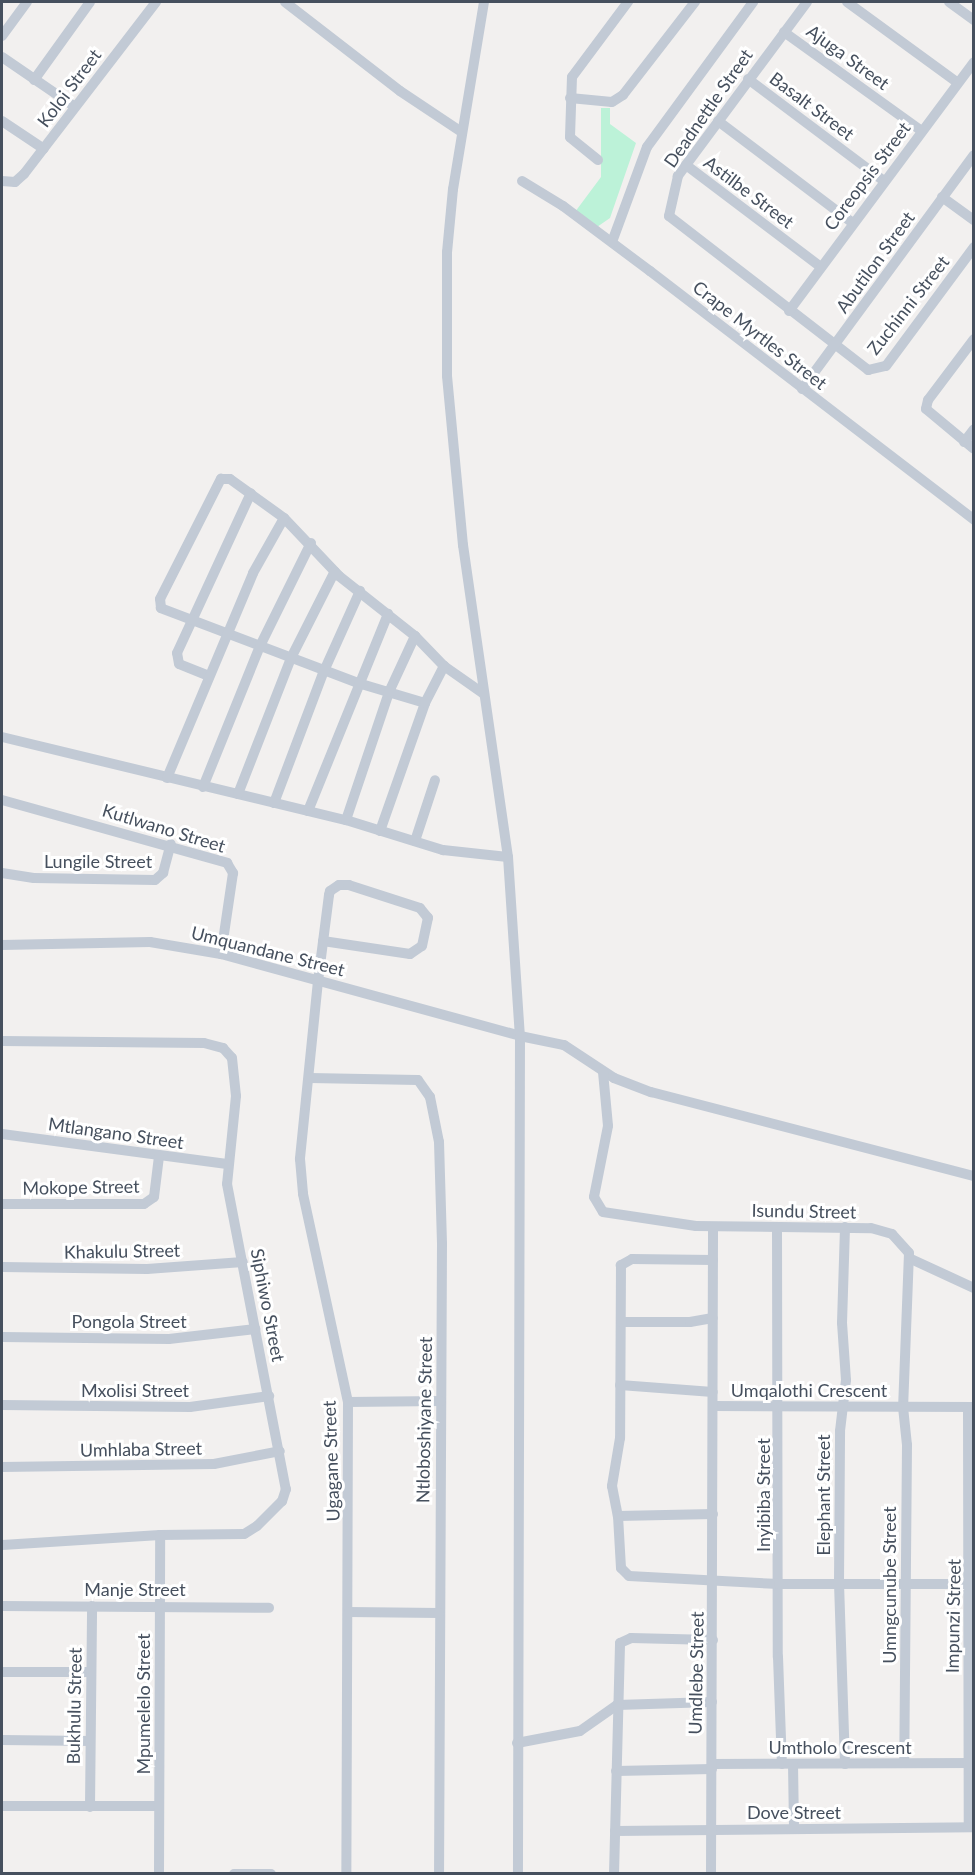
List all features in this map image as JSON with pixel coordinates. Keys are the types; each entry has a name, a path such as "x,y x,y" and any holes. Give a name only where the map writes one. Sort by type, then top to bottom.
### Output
{"street":[{"path":"2,36 27,2"},
{"path":"34,80 90,2"},
{"name":"Koloi Street","path":"2,181 15,182 44,149 156,2"},
{"path":"285,2 400,92 460,131"},
{"path":"484,2 460,131 447,252 448,405 484,694 508,857 520,1036 518,1874"},
{"path":"598,160 570,137 572,77 627,2"},
{"path":"570,98 612,102 624,95 695,2"},
{"path":"612,242 647,147 753,2"},
{"name":"Deadnettle Street","path":"807,2 686,165 675,186 669,216 834,346"},
{"path":"847,2 958,82"},
{"path":"949,2 974,20"},
{"name":"Ajuga Street","path":"784,32 922,131"},
{"path":"2,57 75,107"},
{"name":"Coreopsis Street","path":"789,311 974,62"},
{"name":"Basalt Street","path":"748,79 884,181"},
{"path":"2,121 44,149"},
{"path":"718,121 853,223"},
{"name":"Abutilon Street","path":"802,389 974,155"},
{"name":"Astilbe Street","path":"686,165 821,267"},
{"name":"Crape Myrtles Street","path":"522,181 612,242 974,520"},
{"path":"942,197 974,220"},
{"name":"Zuchinni Street","path":"834,346 868,370 886,366 974,247"},
{"path":"974,339 928,400 926,409 974,449"},
{"path":"964,442 974,429"},
{"path":"425,703 357,683 163,610 160,599 222,479 227,478 251,492 284,518 311,543 335,571 415,636 444,666 484,694"},
{"path":"209,676 182,666 177,660 192,619 251,492"},
{"path":"167,778 261,557 284,518"},
{"path":"203,787 260,646 311,543"},
{"path":"238,794 291,658 335,571"},
{"path":"274,803 324,670 360,591"},
{"path":"308,811 357,683 388,614"},
{"path":"346,820 389,692 415,636"},
{"path":"380,831 425,703 444,666"},
{"path":"2,737 346,820 459,853 508,857"},
{"path":"415,841 435,780"},
{"name":"Kutlwano Street","path":"2,800 171,844 230,865 233,873 221,954"},
{"name":"Lungile Street","path":"2,873 33,878 155,880 164,873 171,844"},
{"name":"Ugagane Street","path":"323,941 410,954 422,946 428,918 420,908 339,885 329,895 323,941 318,981 300,1173 348,1402 349,1612 346,1874"},
{"name":"Umquandane Street","path":"2,945 150,942 221,954 520,1036 564,1045 603,1072 660,1095 974,1176"},
{"name":"Siphiwo Street","path":"2,1041 133,1041 224,1048 232,1058 237,1082 227,1164 229,1199 280,1451 285,1495 251,1532 2,1545"},
{"name":"Isundu Street","path":"603,1072 609,1110 595,1185 597,1207 623,1218 713,1227 845,1227 892,1234 904,1244 911,1259"},
{"name":"Ntloboshiyane Street","path":"310,1078 412,1079 427,1090 439,1142 441,1172 439,1874"},
{"name":"Mtlangano Street","path":"2,1134 227,1164"},
{"name":"Mokope Street","path":"2,1204 144,1204 154,1197 159,1156"},
{"path":"713,1227 713,1406"},
{"name":"Inyibiba Street","path":"777,1227 780,1407 778,1584 794,1828"},
{"name":"Elephant Street","path":"845,1227 842,1323 846,1380 843,1406 839,1583 845,1764"},
{"path":"903,1407 911,1259 974,1288"},
{"path":"713,1260 624,1261 620,1269 620,1438 612,1486 618,1516 624,1574 714,1582 778,1584 972,1584"},
{"name":"Khakulu Street","path":"2,1268 147,1269 243,1262"},
{"path":"621,1322 682,1322 713,1318"},
{"name":"Pongola Street","path":"2,1337 169,1339 255,1329"},
{"path":"620,1385 713,1392"},
{"name":"Mxolisi Street","path":"2,1405 190,1407 269,1396"},
{"path":"348,1402 441,1401"},
{"name":"Umqalothi Crescent","path":"714,1582 713,1406 971,1407"},
{"name":"Umngcunube Street","path":"903,1407 907,1444 904,1763"},
{"name":"Impunzi Street","path":"971,1407 971,1827"},
{"name":"Umhlaba Street","path":"2,1467 214,1464 280,1451"},
{"path":"618,1516 713,1514"},
{"name":"Mpumelelo Street","path":"159,1874 160,1535"},
{"name":"Umdlebe Street","path":"712,1766 714,1582"},
{"name":"Manje Street","path":"2,1605 160,1604 269,1608"},
{"name":"Bukhulu Street","path":"90,1806 92,1606"},
{"path":"349,1612 439,1613"},
{"path":"614,1874 617,1705 622,1640 713,1640"},
{"path":"2,1672 90,1672"},
{"path":"517,1743 580,1731 617,1705 712,1702"},
{"path":"2,1740 90,1741"},
{"name":"Umtholo Crescent","path":"616,1771 788,1764 970,1763"},
{"path":"711,1874 712,1766"},
{"path":"2,1806 159,1806"},
{"name":"Dove Street","path":"615,1831 971,1827"},
{"path":"234,1874 271,1874"}],"green space":[{"path":"601,108 610,108 610,124 636,143 610,218 597,227 575,212 601,177"}]}
